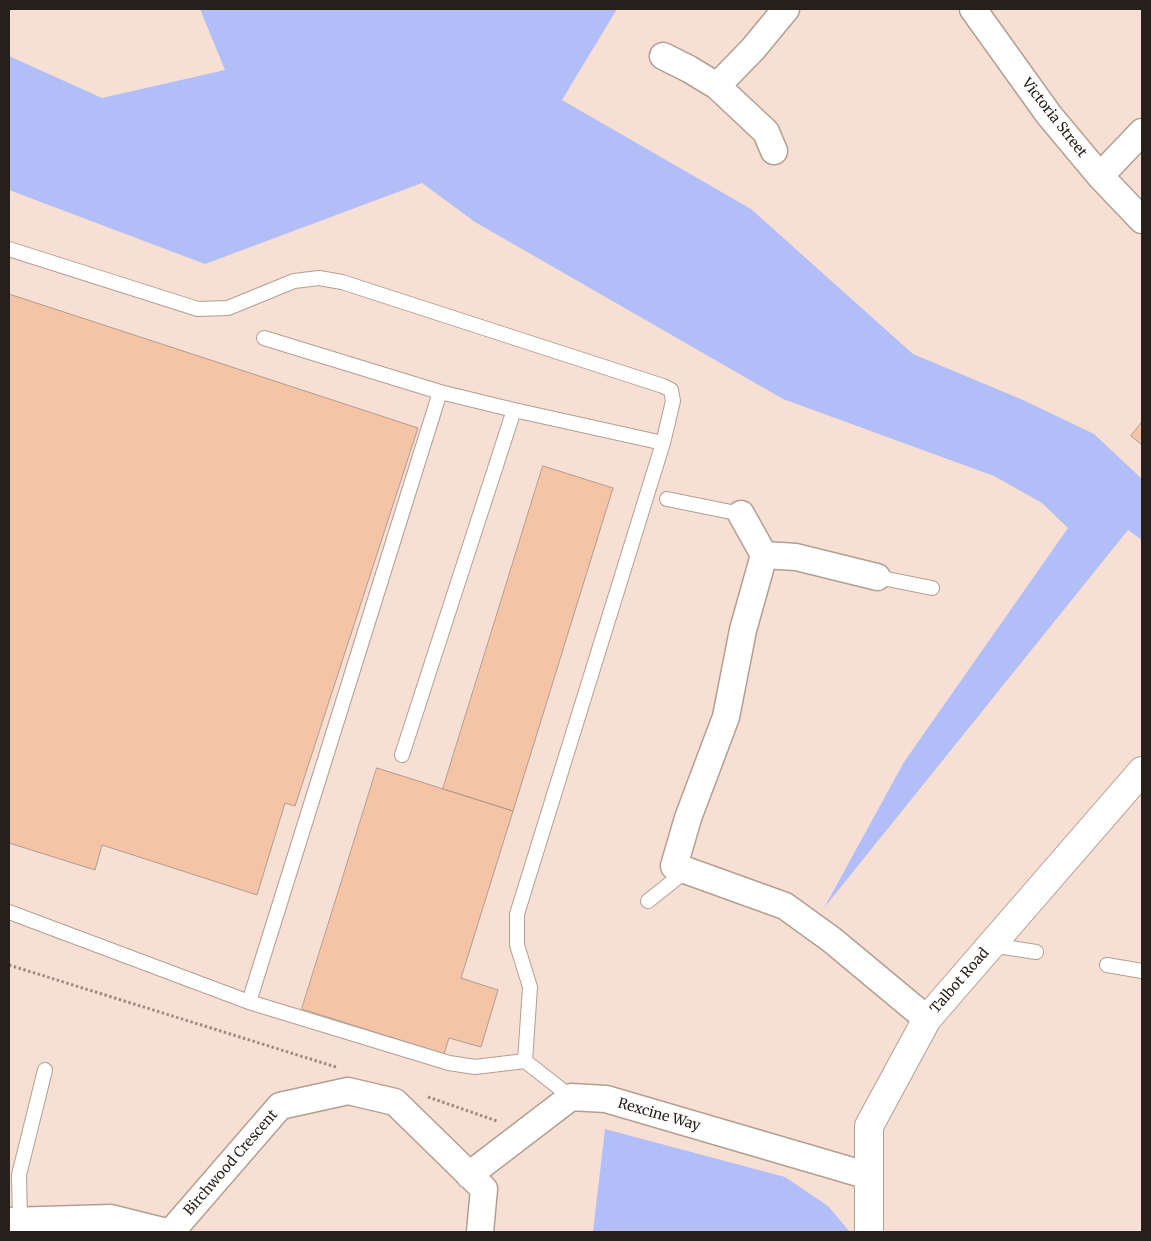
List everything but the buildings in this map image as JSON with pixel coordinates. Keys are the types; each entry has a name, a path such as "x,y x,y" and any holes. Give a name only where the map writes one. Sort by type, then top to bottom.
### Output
{"street":[{"path":"717,86 753,49 786,9"},
{"name":"Victoria Street","path":"973,9 1049,115 1100,176 1142,220"},
{"path":"663,56 689,68 717,86 766,132 774,151"},
{"path":"1100,176 1142,132"},
{"path":"741,514 764,555 743,630 726,717 688,818 674,866 785,906 832,940 927,1019"},
{"path":"764,555 796,558 877,577"},
{"name":"Talbot Road","path":"869,1232 869,1126 927,1019 1142,771"},
{"name":"Birchwood Crescent","path":"172,1232 280,1106 348,1091 395,1102 484,1190 480,1232"},
{"path":"469,1175 571,1097"},
{"name":"Rexcine Way","path":"571,1097 606,1099 869,1176"},
{"path":"14,1221 110,1218 167,1232"}],"lane":[{"path":"9,249 198,309 228,308 294,281 319,278 342,282 672,390 674,401 663,443 517,914 517,945 530,987 525,1061"},
{"path":"264,338 440,392 663,443"},
{"path":"249,1002 440,392"},
{"path":"402,754 514,410"},
{"path":"666,499 741,514"},
{"path":"877,577 932,588"},
{"path":"648,901 677,878 674,866"},
{"path":"9,912 249,1002 449,1063 475,1067 525,1061 571,1097"},
{"path":"991,945 1036,952"},
{"path":"1106,966 1142,971"},
{"path":"14,1221 19,1175 45,1070"}],"path":[{"path":"9,965 342,1069"},
{"path":"423,1096 526,1131"}],"shaded area":[{"path":"200,9 617,9 562,100 751,209 913,354 1023,400 1094,434 1142,479 1142,540 1128,530 824,908 904,762 1068,528 1042,503 994,476 783,399 475,222 422,183 205,264 9,190 9,56 102,98 225,70"},
{"path":"605,1129 785,1177 828,1206 850,1232 593,1232"}]}
